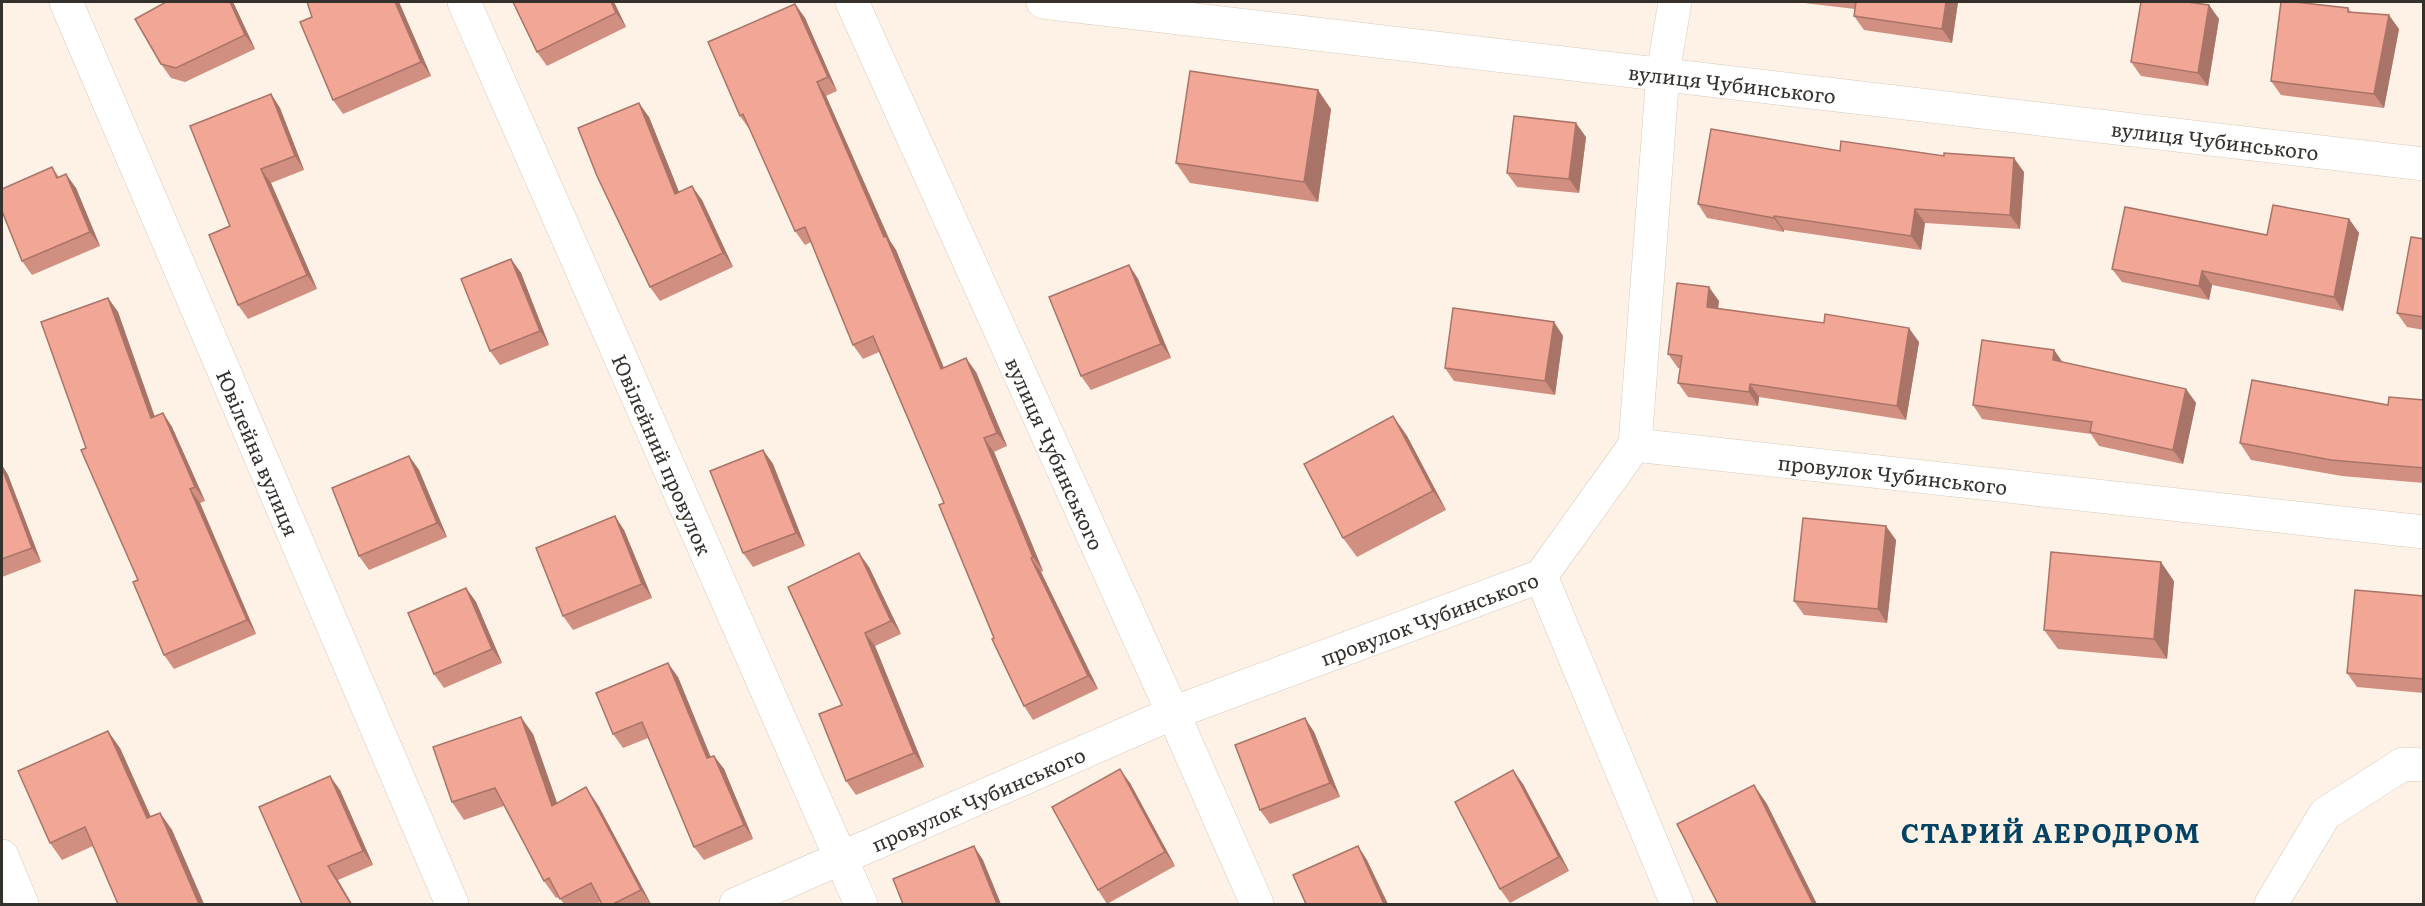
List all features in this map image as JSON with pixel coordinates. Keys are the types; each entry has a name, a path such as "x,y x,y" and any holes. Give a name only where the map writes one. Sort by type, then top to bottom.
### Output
{"street":[{"name":"Ювілейна вулиця","path":"66,2 452,904"},
{"name":"Ювілейний провулок","path":"464,2 861,904"},
{"name":"вулиця Чубинського","path":"852,2 1257,904"},
{"name":"вулиця Чубинського","path":"1043,2 2424,164"},
{"path":"1635,445 1664,74 1675,2"},
{"name":"провулок Чубинського","path":"736,904 1173,713 1541,576 1635,445 2424,532"},
{"path":"1541,576 1677,904"},
{"path":"2271,904 2325,814 2403,764 2424,765"},
{"path":"2,856 22,904"}],"building":[{"path":"166,2 230,2 245,35 176,68 161,64 135,19"},
{"path":"307,2 395,2 421,62 333,100 300,22 312,17"},
{"path":"513,2 611,2 616,13 537,52"},
{"path":"1856,2 1946,2 1942,29 1854,16"},
{"path":"2141,2 2187,2 2209,5 2198,73 2131,62"},
{"path":"2281,2 2348,8 2348,12 2389,15 2374,94 2271,81"},
{"path":"795,4 828,77 817,82 884,237 886,236 941,369 966,358 997,433 984,438 1033,557 1031,558 1088,676 1024,706 992,639 994,638 939,505 944,503 873,336 853,345 805,227 795,231 743,114 740,116 708,42"},
{"path":"1190,71 1318,90 1304,182 1176,163"},
{"path":"271,94 295,156 261,169 307,275 238,305 209,235 230,226 190,126"},
{"path":"639,103 675,194 692,186 723,253 650,287 597,176 578,128"},
{"path":"1514,116 1576,123 1569,179 1507,173"},
{"path":"1711,129 1840,151 1841,141 1944,156 1944,153 2014,158 2010,215 1915,209 1911,236 1774,216 1774,218 1698,204"},
{"path":"52,167 57,178 66,174 90,232 22,261 2,211 2,189"},
{"path":"2273,205 2349,219 2334,297 2202,271 2199,286 2112,269 2125,207 2267,235"},
{"path":"2411,237 2424,239 2424,317 2397,313"},
{"path":"511,259 540,331 490,351 461,279"},
{"path":"1129,265 1161,344 1081,376 1049,297"},
{"path":"1677,283 1709,287 1707,307 1824,323 1825,314 1909,328 1897,406 1750,384 1749,392 1678,383 1682,356 1668,354"},
{"path":"108,298 151,418 163,413 195,487 190,489 247,620 164,655 133,582 138,580 81,450 86,448 41,322"},
{"path":"1453,308 1554,322 1545,381 1445,368"},
{"path":"1982,340 2054,350 2053,360 2186,389 2173,450 2090,432 2092,422 1973,405"},
{"path":"2252,380 2388,405 2389,397 2424,400 2424,468 2331,460 2240,443"},
{"path":"1393,416 1433,491 1343,538 1304,464"},
{"path":"763,450 796,533 743,553 710,471"},
{"path":"409,456 437,523 359,556 332,488"},
{"path":"2,468 32,548 2,559"},
{"path":"615,516 642,584 563,616 536,548"},
{"path":"1803,518 1886,526 1878,609 1794,601"},
{"path":"2051,552 2161,562 2154,639 2044,630"},
{"path":"859,553 891,621 865,633 914,753 846,781 819,714 842,705 788,587"},
{"path":"466,588 492,649 434,674 408,613"},
{"path":"2355,590 2424,596 2424,679 2347,673"},
{"path":"668,663 707,758 714,756 744,825 694,847 642,722 613,734 596,693"},
{"path":"521,717 552,806 586,787 641,890 613,904 602,904 591,883 560,899 549,878 544,881 495,788 452,802 433,747"},
{"path":"1305,718 1330,783 1260,810 1235,745"},
{"path":"108,731 147,818 160,813 199,904 118,904 85,827 50,843 18,771"},
{"path":"1120,769 1165,852 1098,890 1052,807"},
{"path":"1513,770 1559,857 1500,889 1455,802"},
{"path":"330,776 363,851 328,866 351,904 302,904 259,807"},
{"path":"1754,785 1813,904 1718,904 1677,824"},
{"path":"974,846 997,904 903,904 893,879"},
{"path":"1358,846 1384,904 1306,904 1293,875"}],"district":[{"name":"СТАРИЙ АЕРОДРОМ","path":"2051,831"}]}
